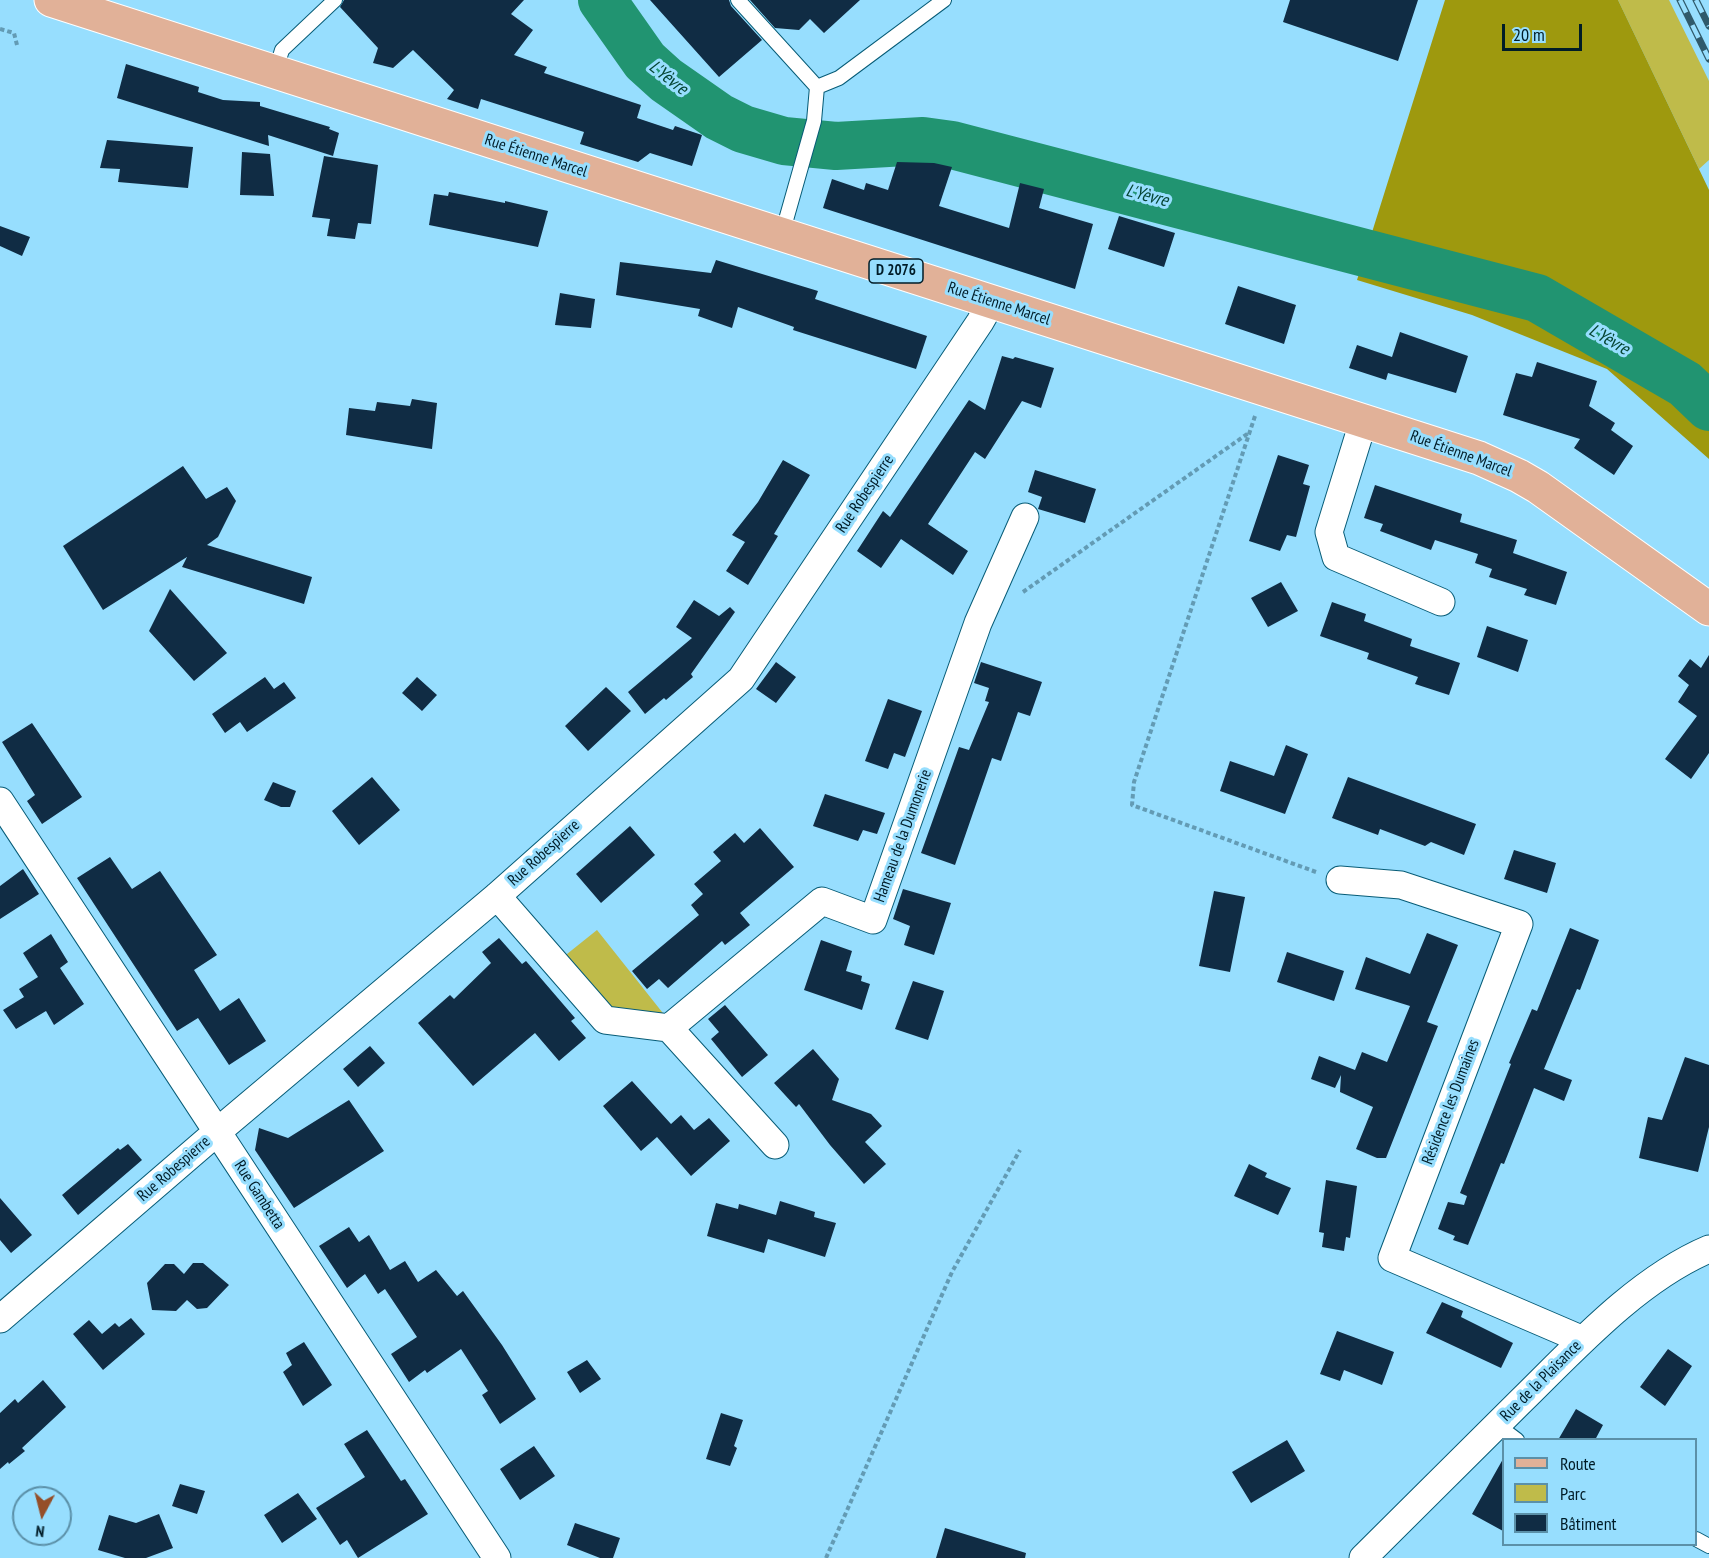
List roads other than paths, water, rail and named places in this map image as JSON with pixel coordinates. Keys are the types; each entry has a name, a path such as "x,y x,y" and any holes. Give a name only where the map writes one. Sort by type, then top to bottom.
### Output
{"main road":[{"name":"Rue Étienne Marcel","path":"51,0 1364,419 1479,458 1519,476 1709,609"}],"street":[{"name":"Rue Robespierre","path":"0,1319 217,1131 497,896 741,679 981,322 992,301"},
{"path":"1364,419 1329,532 1336,557 1441,602"},
{"name":"Hameau de la Dumonerie","path":"669,1028 822,901 873,920 978,623 1025,517"},
{"name":"Rue Gambetta","path":"0,801 498,1558"},
{"name":"Résidence les Dumaines","path":"1340,880 1401,885 1519,924 1392,1258 1583,1340"},
{"path":"497,896 605,1020 669,1028 775,1145"},
{"name":"Rue de la Plaisance","path":"1363,1558 1507,1432 1583,1340 1626,1301 1691,1257 1709,1249"}],"lane":[{"path":"275,73 282,50 335,0"},
{"path":"738,0 817,87 814,121 782,234"},
{"path":"817,87 839,78 944,0"}],"waterway":[{"name":"L'Yèvre","path":"602,0 645,61 666,80 719,117 743,129 784,141 836,146 923,141 952,145 1537,298 1685,384 1709,407"}],"railway":[{"path":"1680,0 1709,59"},
{"path":"1696,0 1709,26"}]}
